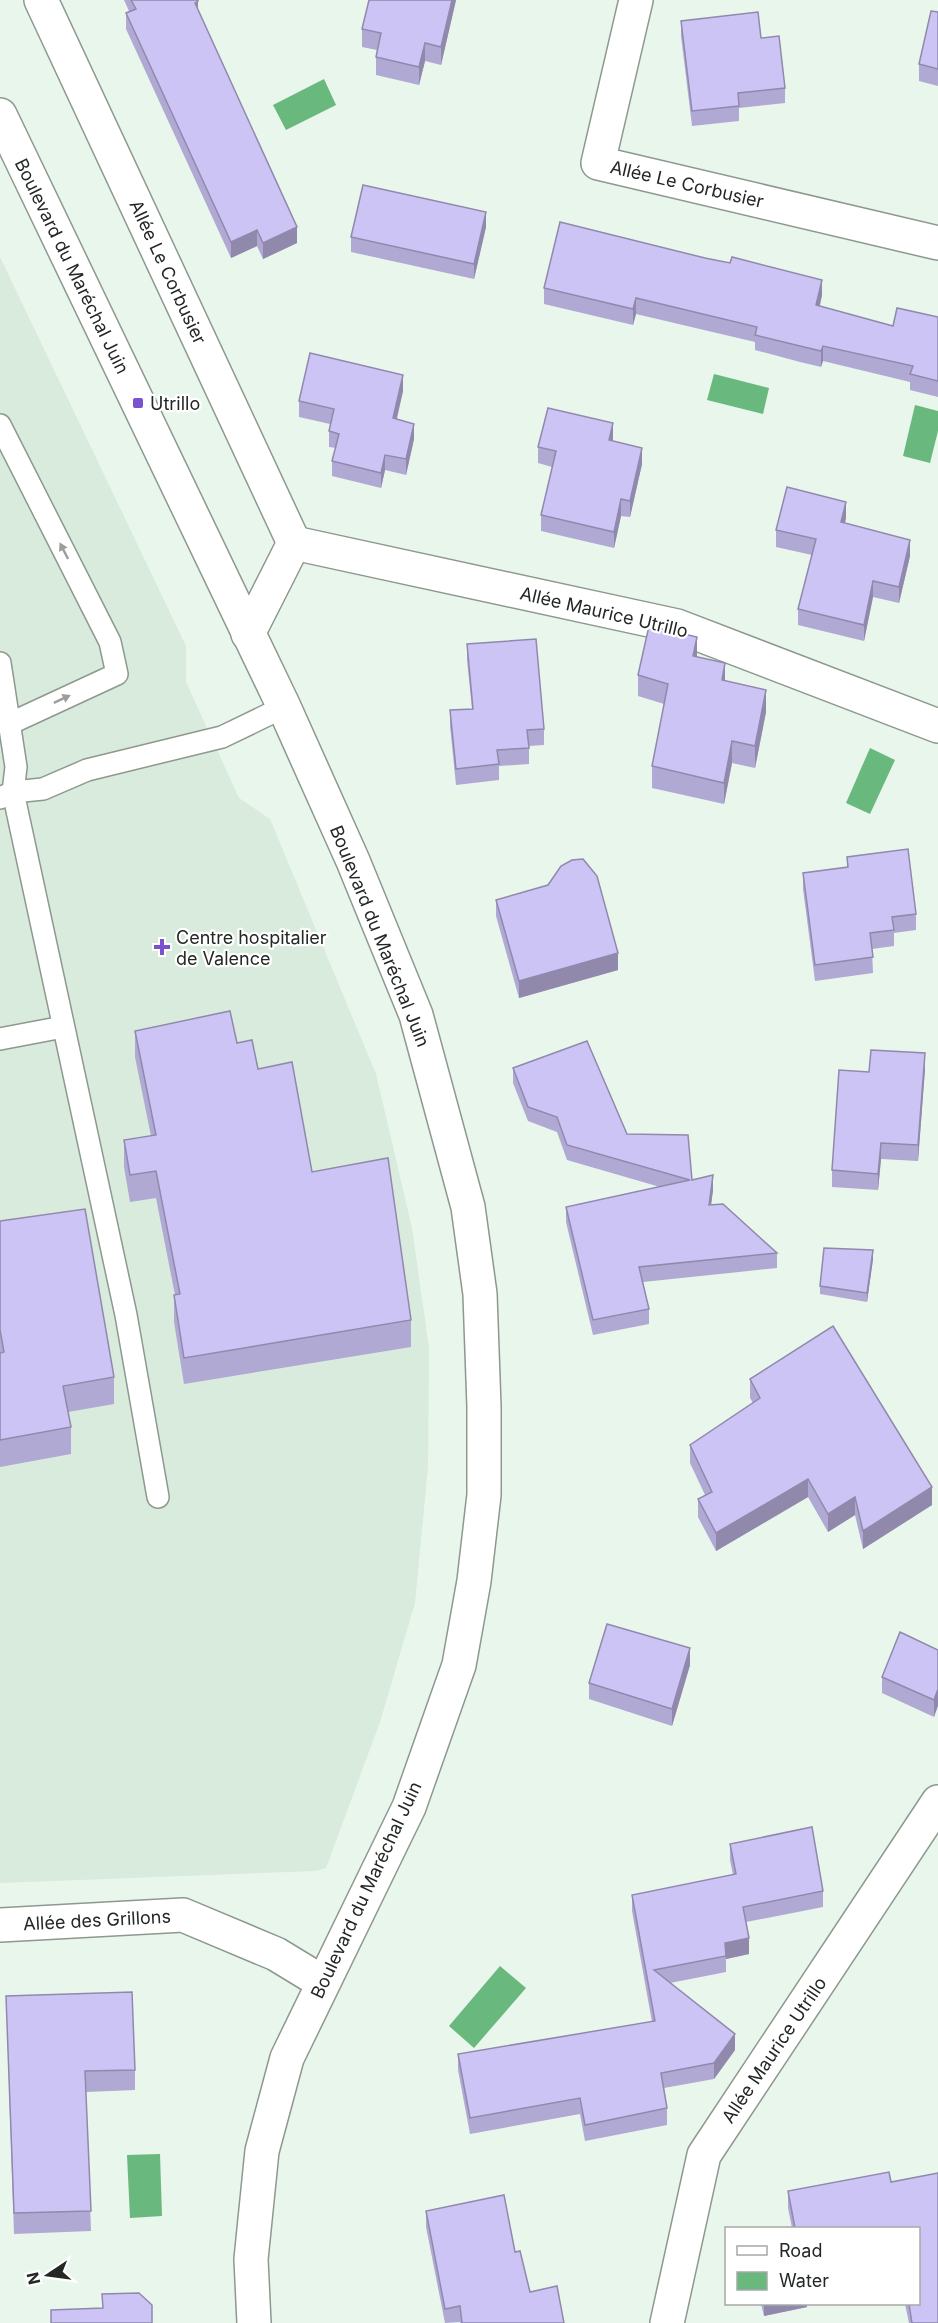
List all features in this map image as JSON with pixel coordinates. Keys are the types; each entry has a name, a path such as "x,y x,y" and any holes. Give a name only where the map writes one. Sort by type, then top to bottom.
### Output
{"street":[{"name":"Allée Le Corbusier","path":"41,0 294,543"},
{"name":"Allée Le Corbusier","path":"636,0 598,163 938,243"},
{"name":"Boulevard du Maréchal Juin","path":"0,115 284,707 353,861 416,1015 441,1100 468,1207 480,1294 484,1495 474,1581 459,1665 409,1808 322,1982 287,2058 262,2151 251,2259 254,2323"},
{"path":"248,634 294,543"},
{"name":"Allée Maurice Utrillo","path":"294,543 677,626 938,726"},
{"name":"Allée Maurice Utrillo","path":"667,2323 705,2155 938,1802"},
{"name":"Allée des Grillons","path":"0,1925 183,1916 276,1954 322,1982"}],"lane":[{"path":"0,426 110,642 117,674 9,724"},
{"path":"0,663 15,767 6,796 63,1027 126,1315 158,1497"},
{"path":"6,796 43,789 87,770 222,737 284,707"},
{"path":"0,1039 63,1027"}],"shaded area":[{"name":"Centre hospitalier de Valence","path":"0,257 186,646 186,682 239,798 270,819 376,1074 412,1228 429,1348 428,1467 415,1603 380,1722 326,1868 316,1871 0,1883"}],"water":[{"path":"324,79 336,105 286,130 273,105"},
{"path":"714,374 769,388 763,414 707,400"},
{"path":"915,405 938,411 938,431 930,463 903,456"},
{"path":"870,748 895,760 870,814 846,803"},
{"path":"500,1966 526,1988 474,2048 449,2026"},
{"path":"160,2154 162,2216 130,2218 127,2155"}],"building":[{"path":"131,0 198,0 195,3 297,227 263,243 257,230 231,242 126,13 136,9"},
{"path":"369,0 452,0 441,47 425,43 419,67 376,57 381,33 362,29"},
{"path":"931,11 938,12 938,69 919,64"},
{"path":"758,12 761,38 779,36 785,88 738,93 739,106 692,111 681,21"},
{"path":"363,185 486,212 474,264 351,237"},
{"path":"560,222 705,258 730,263 732,257 822,280 816,305 893,326 897,308 938,317 938,381 910,374 913,366 823,346 821,351 755,335 757,327 636,298 633,309 544,288"},
{"path":"310,353 403,375 393,418 414,424 406,459 385,455 381,473 332,461 339,434 329,431 334,409 299,401"},
{"path":"548,408 613,423 609,440 642,448 630,501 621,499 614,532 541,515 556,451 538,447"},
{"path":"787,487 846,502 841,522 910,540 899,587 873,581 864,625 798,609 816,539 776,530"},
{"path":"649,626 697,637 693,656 725,663 722,680 766,690 755,746 732,741 724,783 652,766 668,684 638,675"},
{"path":"536,639 544,729 527,730 529,748 497,750 499,764 456,769 450,710 473,709 467,644"},
{"path":"908,849 916,914 892,917 894,930 870,933 873,957 815,965 803,873 848,867 847,857"},
{"path":"583,859 597,876 618,953 519,981 496,900 548,885 561,866 572,860"},
{"path":"230,1011 237,1043 252,1040 258,1069 292,1062 312,1172 388,1158 411,1320 184,1358 174,1295 180,1294 156,1171 130,1175 124,1140 156,1135 135,1031"},
{"path":"587,1041 627,1134 688,1135 692,1180 713,1175 709,1205 723,1204 777,1253 639,1267 649,1309 593,1320 566,1207 690,1180 567,1145 557,1117 528,1107 513,1068"},
{"path":"871,1050 925,1053 918,1145 881,1143 878,1174 832,1170 839,1070 869,1072"},
{"path":"85,1209 114,1377 63,1386 71,1427 0,1440 0,1353 4,1352 0,1330 0,1221"},
{"path":"824,1248 873,1250 867,1293 820,1286"},
{"path":"833,1326 932,1487 863,1531 855,1497 828,1514 808,1479 716,1533 698,1499 712,1492 690,1445 760,1398 750,1379"},
{"path":"607,1624 690,1648 672,1709 589,1683"},
{"path":"900,1632 938,1650 938,1689 934,1700 882,1677"},
{"path":"812,1827 823,1891 743,1907 749,1938 725,1943 726,1956 654,1970 735,2034 714,2063 661,2073 667,2108 585,2125 580,2098 470,2118 458,2054 655,2021 632,1895 736,1874 730,1844"},
{"path":"132,1992 135,2070 85,2071 91,2211 14,2213 6,1996"},
{"path":"889,2172 891,2182 938,2173 938,2323 912,2323 909,2305 920,2305 920,2227 795,2227 788,2191"},
{"path":"504,2195 515,2252 520,2251 530,2292 557,2286 564,2323 462,2323 460,2306 445,2309 426,2211"},
{"path":"139,2293 152,2305 152,2323 51,2323 51,2310 103,2308 102,2294"}],"place":[{"name":"Utrillo","path":"138,403"},
{"name":"Centre hospitalier de Valence","path":"162,947"}]}
